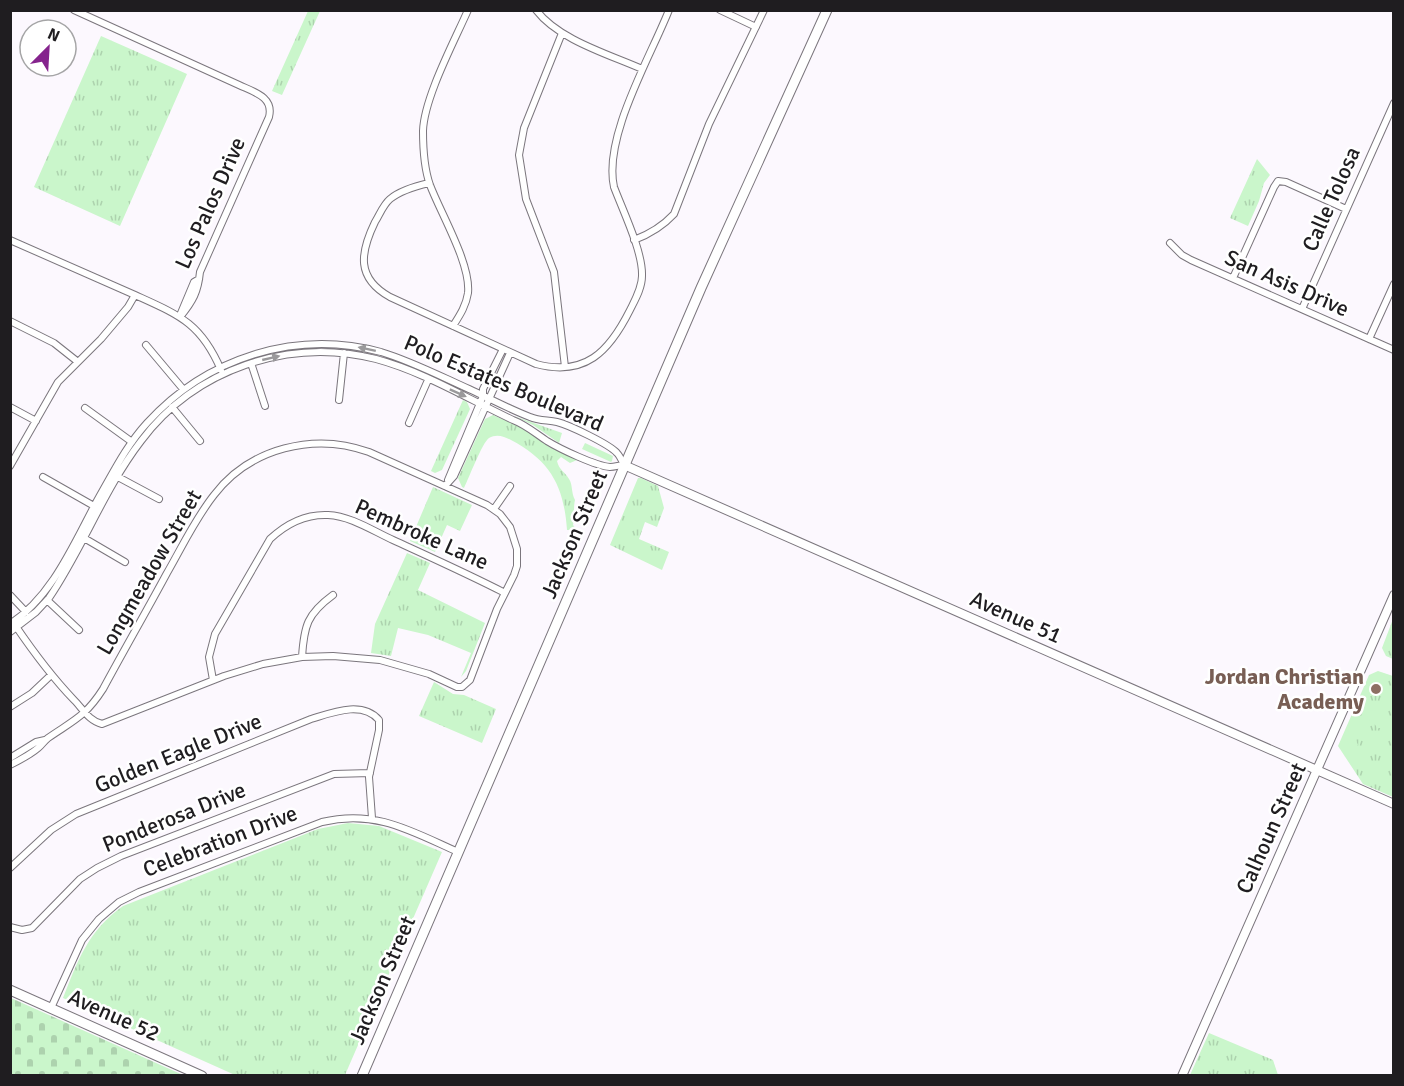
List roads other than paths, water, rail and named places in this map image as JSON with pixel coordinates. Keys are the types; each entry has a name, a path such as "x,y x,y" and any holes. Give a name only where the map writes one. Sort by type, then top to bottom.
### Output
{"main road":[{"name":"Jackson Street","path":"362,1076 701,288 827,10"},
{"name":"Avenue 52","path":"10,990 202,1076"}],"street":[{"name":"Los Palos Drive","path":"74,10 239,85 265,98 269,103 269,117 204,263 199,279 200,285 180,317"},
{"path":"453,326 464,310 468,283 461,259 429,183 424,158 425,115 430,98 468,10"},
{"path":"536,10 542,18 562,33 642,69"},
{"path":"429,183 399,193 385,204 364,250 364,268 368,280 381,292 510,353 543,366 575,367 588,362 602,352 625,320 639,292 643,277 642,264 614,188 612,165 617,138 642,69 669,10"},
{"path":"720,10 756,27"},
{"path":"634,240 652,233 674,214 709,124 764,10"},
{"path":"562,33 524,128 519,155 526,200 554,273 565,367"},
{"name":"Calle Tolosa","path":"1302,309 1394,103"},
{"path":"1233,278 1272,189 1278,181 1286,182 1346,209"},
{"path":"10,240 169,310 204,338 221,371"},
{"name":"San Asis Drive","path":"1170,243 1191,260 1394,350"},
{"path":"1369,339 1394,284"},
{"path":"10,466 58,382 101,339 135,295"},
{"path":"10,321 54,343 78,362"},
{"name":"Polo Estates Boulevard","path":"10,632 14,625 51,583 132,442 157,412 183,389 252,354 287,346 318,344 349,346 399,358 534,419 558,422 591,436 616,451 624,465 609,466 581,457 549,442 527,426 390,363 344,353 302,353 251,363 221,371 197,388 172,407 141,441 47,600 14,625"},
{"path":"146,345 183,389"},
{"path":"486,397 483,389 503,349"},
{"path":"339,400 344,353"},
{"path":"445,486 454,476 486,397 510,353"},
{"path":"251,363 265,406"},
{"path":"409,423 429,380"},
{"path":"10,406 36,421"},
{"path":"172,407 200,441"},
{"path":"85,408 132,442"},
{"name":"Longmeadow Street","path":"46,740 85,713 103,689 208,503 225,482 246,465 272,452 304,444 336,443 354,446 494,509"},
{"name":"Avenue 51","path":"624,465 1394,804"},
{"path":"43,477 94,506"},
{"path":"118,477 159,500"},
{"path":"14,625 50,676 97,723 108,723 213,680 263,664 302,657 341,656 380,660 429,674 458,687 470,680 496,609 514,575 517,549 506,520 494,509 510,486"},
{"name":"Pembroke Lane","path":"213,680 209,657 215,634 262,550 280,530 292,523 316,516 341,517 505,593"},
{"path":"84,538 125,562"},
{"path":"10,595 26,612"},
{"path":"302,657 303,633 307,622 312,613 333,595"},
{"name":"Calhoun Street","path":"1182,1076 1394,595"},
{"path":"47,600 79,630"},
{"path":"10,707 32,693 50,676"},
{"name":"Golden Eagle Drive","path":"10,868 51,830 76,814 310,719 346,709 365,711 375,715 379,720 370,773"},
{"path":"10,758 36,742 46,740"},
{"path":"10,765 46,740"},
{"path":"370,773 372,818"},
{"name":"Ponderosa Drive","path":"10,927 22,930 32,928 80,879 121,856 334,774 370,773"},
{"name":"Celebration Drive","path":"51,1008 82,940 99,919 119,902 139,892 322,822 347,817 372,818 403,827 458,852"}],"place":[{"name":"Jordan Christian Academy","path":"1376,689"}]}
